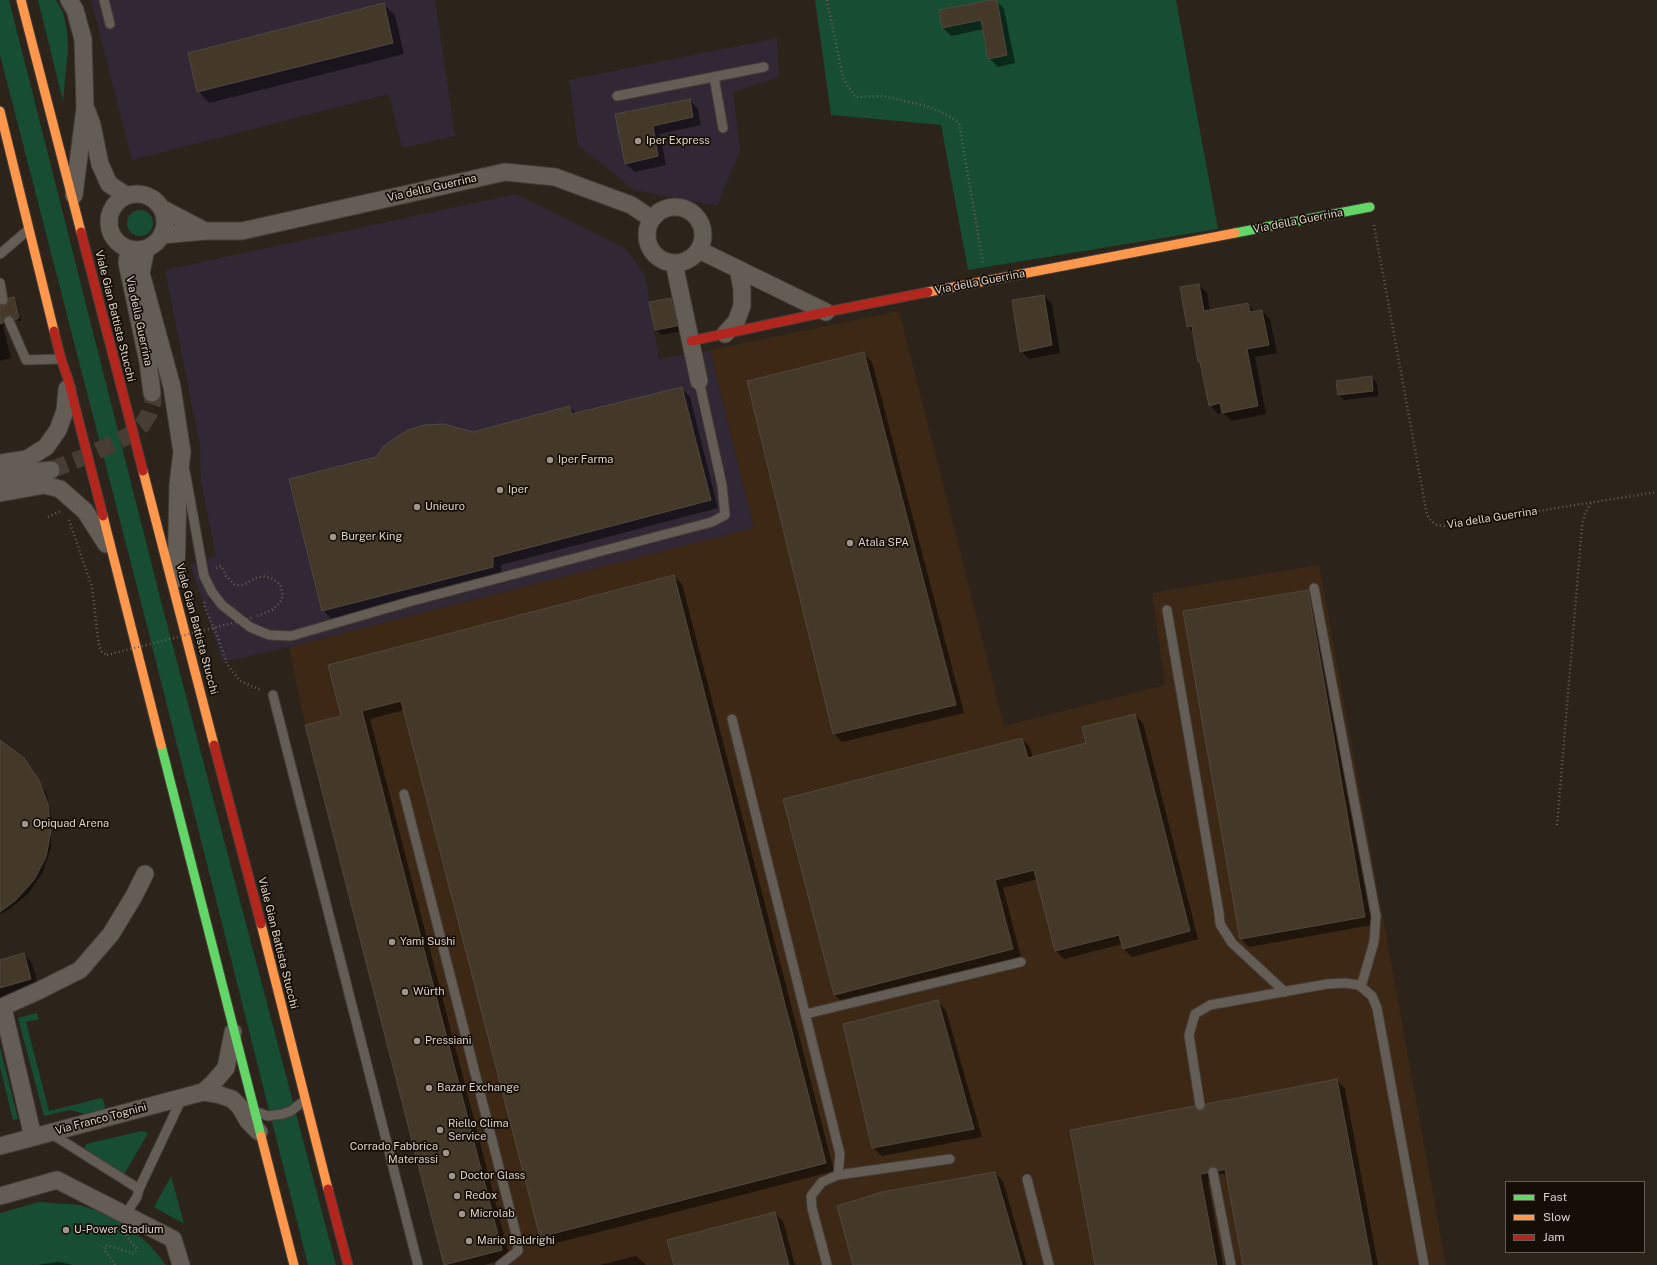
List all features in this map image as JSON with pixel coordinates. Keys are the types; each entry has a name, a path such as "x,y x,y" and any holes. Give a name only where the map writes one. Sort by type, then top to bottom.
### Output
{"main road":[{"name":"Viale Gian Battista Stucchi","path":"21,0 348,1265"},
{"path":"0,111 61,359 68,379 294,1265"},
{"name":"Via della Guerrina","path":"691,341 826,312 1370,207"}],"street":[{"path":"73,3 83,39 85,108 74,203"},
{"path":"85,108 92,125 100,164 109,184 127,196"},
{"name":"Via della Guerrina","path":"162,235 205,231 242,232 505,172 555,177 631,205 652,219"},
{"path":"136,193 144,194 158,202 163,209 166,222 162,235 156,243 146,249 129,249 120,244 114,237 110,228 109,218 112,209 118,201 136,193"},
{"path":"670,207 685,208 692,212 701,225 703,233 699,250 692,257 684,261 674,263 658,257 648,242 647,234 652,219 663,209 670,207"},
{"name":"Via della Guerrina","path":"163,209 205,231"},
{"name":"Via della Guerrina","path":"129,249 127,263 136,312 148,362 152,393"},
{"path":"146,249 141,273 172,387 182,452 178,486 175,591"},
{"path":"699,250 826,312"},
{"path":"674,263 699,381"},
{"path":"725,334 736,322 742,306 742,289 738,269"},
{"path":"0,463 27,459 46,447 58,430 65,411 68,379"},
{"path":"0,476 51,470"},
{"path":"0,492 45,485 60,489 85,511 111,551"},
{"path":"33,1137 2,1008 80,970 111,934 134,896 145,874"},
{"path":"203,1092 226,1068 234,1028"},
{"name":"Via Franco Tognini","path":"0,1146 203,1092 217,1094 232,1099 240,1107 248,1121 261,1134"},
{"path":"0,1196 58,1180 174,1239 182,1265"}],"lane":[{"path":"104,0 110,24"},
{"path":"617,96 764,67"},
{"path":"714,77 723,128"},
{"path":"0,254 29,229"},
{"path":"0,283 3,300"},
{"path":"9,321 26,360 61,359"},
{"path":"182,452 204,576 212,592 222,605 250,627 269,635 291,636 412,601 712,522 725,515 722,485 699,381"},
{"path":"1314,588 1376,916 1374,942 1361,987"},
{"path":"1166,610 1220,913 1220,924 1232,943 1285,992"},
{"path":"273,695 418,1265"},
{"path":"732,719 840,1154 838,1175"},
{"path":"404,794 517,1238 518,1250 500,1265"},
{"path":"806,1014 1021,962"},
{"path":"1200,1105 1189,1034 1195,1014 1210,1005 1327,984 1345,983 1361,987 1372,996 1377,1008 1424,1265"},
{"path":"125,1215 137,1197 138,1189 182,1097"},
{"path":"255,1112 268,1116 283,1114 291,1111 306,1099"},
{"path":"50,1133 138,1189"},
{"path":"827,1265 812,1208 811,1196 822,1182 838,1175 950,1159"},
{"path":"1213,1172 1230,1265"},
{"path":"1027,1179 1049,1265"}],"path":[{"path":"827,0 843,78 855,97 884,96 926,106 947,114 959,123 986,281"},
{"name":"Via della Guerrina","path":"1370,207 1427,515 1431,521 1437,525 1444,526 1657,492"},
{"path":"1557,825 1582,526 1585,514 1591,503"},
{"path":"48,517 65,509"},
{"path":"68,516 92,587 99,646 102,652 107,655 262,615 272,610 280,603 283,595 280,584 267,577 256,578 243,585 235,585 226,576 221,566 204,576"},
{"path":"115,1265 104,1249 106,1245 134,1254 136,1249 123,1232"}],"shaded area":[{"path":"91,0 435,0 455,136 402,148 389,94 132,160"},
{"path":"777,38 779,77 733,92 740,150 717,206 634,190 578,145 569,80"},
{"path":"516,194 626,249 645,275 659,359 710,350 754,528 289,647 223,662 190,564 216,556 201,481 200,446 165,270"},
{"path":"899,311 1004,726 1165,685 1152,593 1319,565 1446,1265 444,1265 502,1250 427,962 368,969 425,954 389,813 331,827 329,820 387,805 362,711 305,725 289,647 754,528 710,350"}],"green space":[{"path":"0,0 9,0 162,605 336,1265 308,1265 143,610 0,55"},
{"path":"38,0 56,0 63,12 67,30 68,49 63,101"},
{"path":"815,0 1176,0 1218,229 968,270 941,125 831,115"},
{"path":"140,210 149,214 153,223 149,232 140,236 131,232 127,223 131,214"},
{"path":"37,1013 39,1019 26,1022 49,1111 101,1098 103,1099 105,1106 103,1111 89,1115 70,1110 44,1116 18,1018"},
{"path":"0,1047 18,1119 13,1120 0,1067"},
{"path":"142,1131 148,1133 125,1173 119,1171 84,1149 86,1144"},
{"path":"171,1176 184,1224 154,1207"},
{"name":"U-Power Stadium","path":"39,1202 80,1205 116,1217 149,1244 166,1265 0,1265 0,1213"}],"building":[{"path":"997,0 1007,55 988,59 981,20 942,28 939,10"},
{"path":"384,3 393,43 197,92 188,53"},
{"name":"Iper Express","path":"690,99 693,117 653,126 658,156 625,164 615,114"},
{"path":"1199,284 1204,311 1248,303 1250,312 1262,310 1269,345 1247,349 1258,406 1222,413 1220,403 1209,406 1200,362 1198,362 1192,326 1187,327 1180,287"},
{"path":"1044,295 1052,345 1020,352 1012,300"},
{"path":"14,297 19,318 15,320 12,316 7,315 4,318 3,323 0,324 0,305 7,305 9,298"},
{"path":"671,298 677,326 655,330 649,302"},
{"name":"Atala SPA","path":"864,352 956,705 833,734 747,381"},
{"path":"1372,376 1373,391 1338,395 1336,381"},
{"name":"Iper","path":"682,387 711,500 493,557 493,567 322,611 289,479 376,457 384,446 394,439 408,430 424,425 444,424 473,432 569,406 572,414"},
{"path":"674,575 826,1163 540,1237 401,701 362,711 502,1250 444,1265 305,725 341,716 328,665"},
{"path":"1308,590 1365,917 1240,939 1183,611"},
{"path":"1135,714 1190,931 1123,949 1119,935 1055,951 1034,870 995,880 1013,949 834,995 783,799 1022,738 1028,758 1086,743 1082,727"},
{"name":"Opiquad Arena","path":"0,740 24,758 39,780 48,804 51,831 46,857 34,880 16,900 0,912"},
{"path":"24,953 31,979 0,988 0,960"},
{"path":"938,1000 974,1129 872,1148 843,1024"},
{"path":"1337,1079 1372,1265 1243,1265 1225,1169 1219,1171 1217,1168 1212,1166 1209,1168 1207,1173 1200,1174 1217,1265 1095,1265 1070,1130 1194,1106 1201,1111 1205,1108 1206,1104"},
{"path":"995,1172 1022,1265 853,1265 837,1206 882,1192"},
{"path":"775,1212 789,1265 674,1265 667,1240"}],"tunnel":[{"path":"51,470 87,456 128,436 142,425 149,414 153,402 152,393"}],"traffic: fast":[{"path":"1235,233 1370,207"},
{"path":"161,745 261,1136"}],"traffic: slow":[{"path":"21,0 81,232"},
{"path":"0,111 54,331"},
{"path":"928,292 1235,233"},
{"path":"143,471 214,745"},
{"path":"103,516 161,745"},
{"path":"261,924 328,1189"},
{"path":"261,1136 294,1265"}],"traffic: jam":[{"path":"81,232 143,471"},
{"path":"691,341 928,292"},
{"path":"54,331 68,379 103,516"},
{"path":"214,745 261,924"},
{"path":"328,1189 348,1265"}],"place":[{"name":"Iper Express","path":"638,141"},
{"name":"Iper Farma","path":"550,460"},
{"name":"Iper","path":"500,490"},
{"name":"Unieuro","path":"417,507"},
{"name":"Burger King","path":"333,537"},
{"name":"Atala SPA","path":"850,543"},
{"name":"Opiquad Arena","path":"25,824"},
{"name":"Yami Sushi","path":"392,942"},
{"name":"Würth","path":"405,992"},
{"name":"Pressiani","path":"417,1041"},
{"name":"Bazar Exchange","path":"429,1088"},
{"name":"Riello Clima Service","path":"440,1130"},
{"name":"Corrado Fabbrica Materassi","path":"446,1153"},
{"name":"Doctor Glass","path":"452,1176"},
{"name":"Redox","path":"457,1196"},
{"name":"Microlab","path":"462,1214"},
{"name":"U-Power Stadium","path":"66,1230"},
{"name":"Mario Baldrighi","path":"469,1241"}]}
